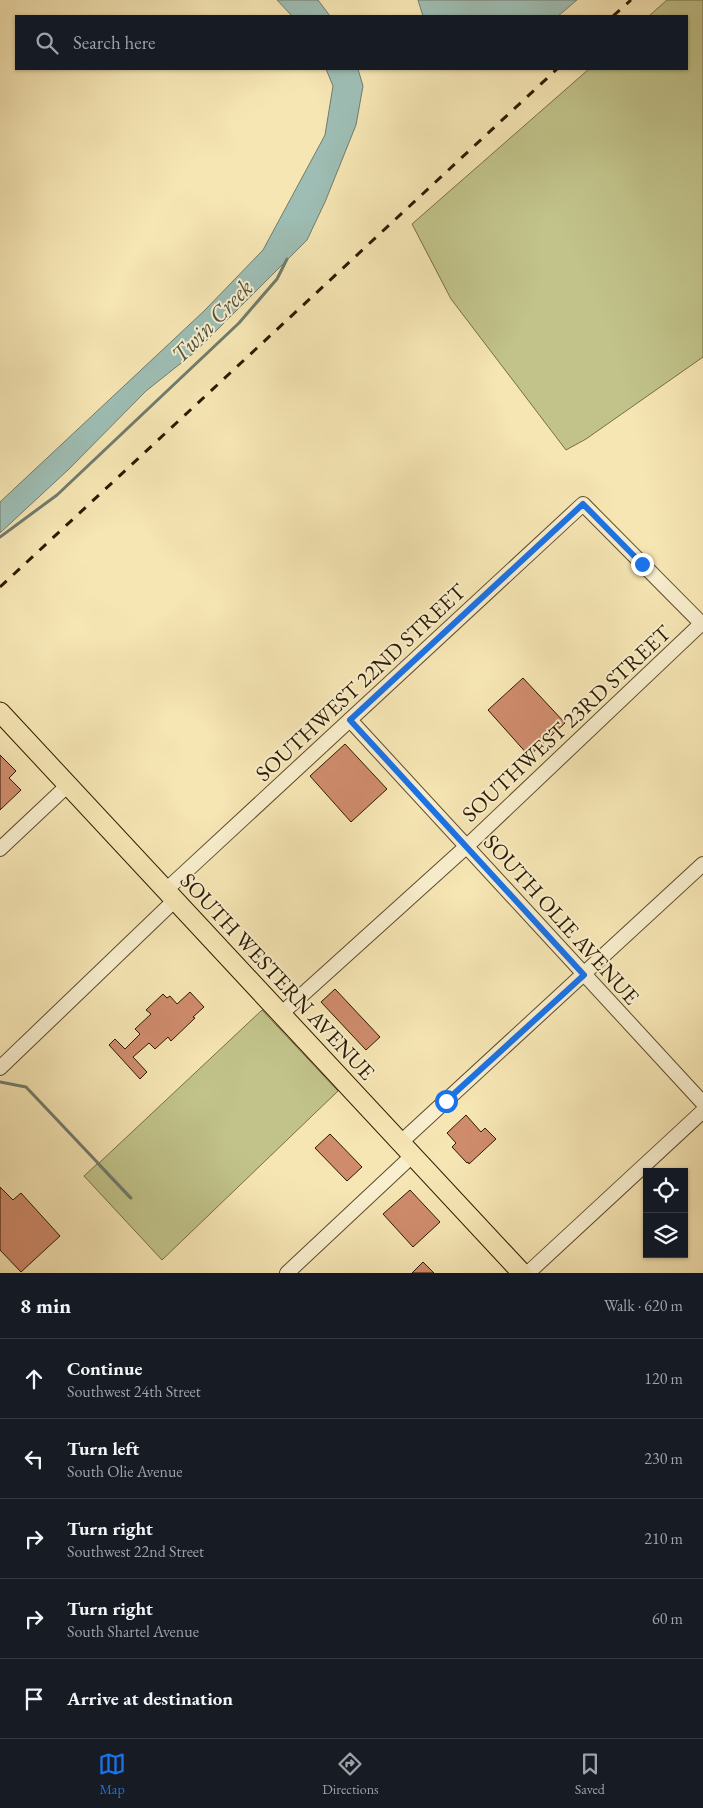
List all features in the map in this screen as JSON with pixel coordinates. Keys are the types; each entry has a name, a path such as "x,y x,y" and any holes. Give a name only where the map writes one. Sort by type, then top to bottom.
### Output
{"main road":[{"name":"SOUTH WESTERN AVENUE","path":"0,712 522,1273"}],"street":[{"name":"SOUTHWEST 22ND STREET","path":"0,1068 171,895 350,720 583,504 703,624"},
{"name":"SOUTHWEST 23RD STREET","path":"280,1014 467,846 703,624"},
{"name":"SOUTH OLIE AVENUE","path":"350,720 703,1104"},
{"path":"0,848 68,785"},
{"path":"287,1273 406,1150 584,975 703,864"},
{"path":"528,1273 703,1111"}],"green space":[{"path":"667,0 703,0 703,357 586,439 566,450 451,299 412,224 588,70 688,70 688,15 650,15"},
{"path":"262,1010 338,1091 162,1260 84,1176 97,1164 130,1199 99,1163"}],"water":[{"path":"277,0 318,0 329,15 291,15"},
{"path":"418,0 577,0 559,15 423,15"},
{"path":"326,70 358,70 363,86 356,125 325,202 307,240 195,352 146,391 69,469 0,533 0,502 204,311 263,250 325,135 333,86"}],"building":[{"path":"523,678 565,723 529,756 488,710"},
{"path":"345,744 387,789 351,822 310,776"},
{"path":"0,755 16,771 9,778 21,790 0,810"},
{"path":"335,989 380,1037 366,1050 321,1002"},
{"path":"190,992 204,1007 171,1041 168,1037 155,1049 149,1043 133,1057 147,1072 140,1079 109,1045 115,1039 125,1049 140,1034 135,1029 151,1014 146,1010 163,994 167,998 170,996 177,1004"},
{"path":"466,1115 481,1132 485,1128 496,1139 469,1164 452,1147 456,1143 447,1133"},
{"path":"330,1134 362,1167 347,1181 315,1148"},
{"path":"0,1187 13,1200 21,1193 60,1236 21,1272 0,1250"},
{"path":"410,1190 440,1222 413,1247 383,1214"},
{"path":"423,1262 434,1273 412,1273"}],"waterway":[{"name":"Twin Creek","path":"0,537 57,495 239,323 277,279 287,259"},
{"path":"0,1082 26,1087 131,1198"}],"railway":[{"path":"614,15 631,0"},
{"path":"0,587 556,70"}],"route":[{"path":"446,1101 584,975 350,720 583,504 642,564"}]}
